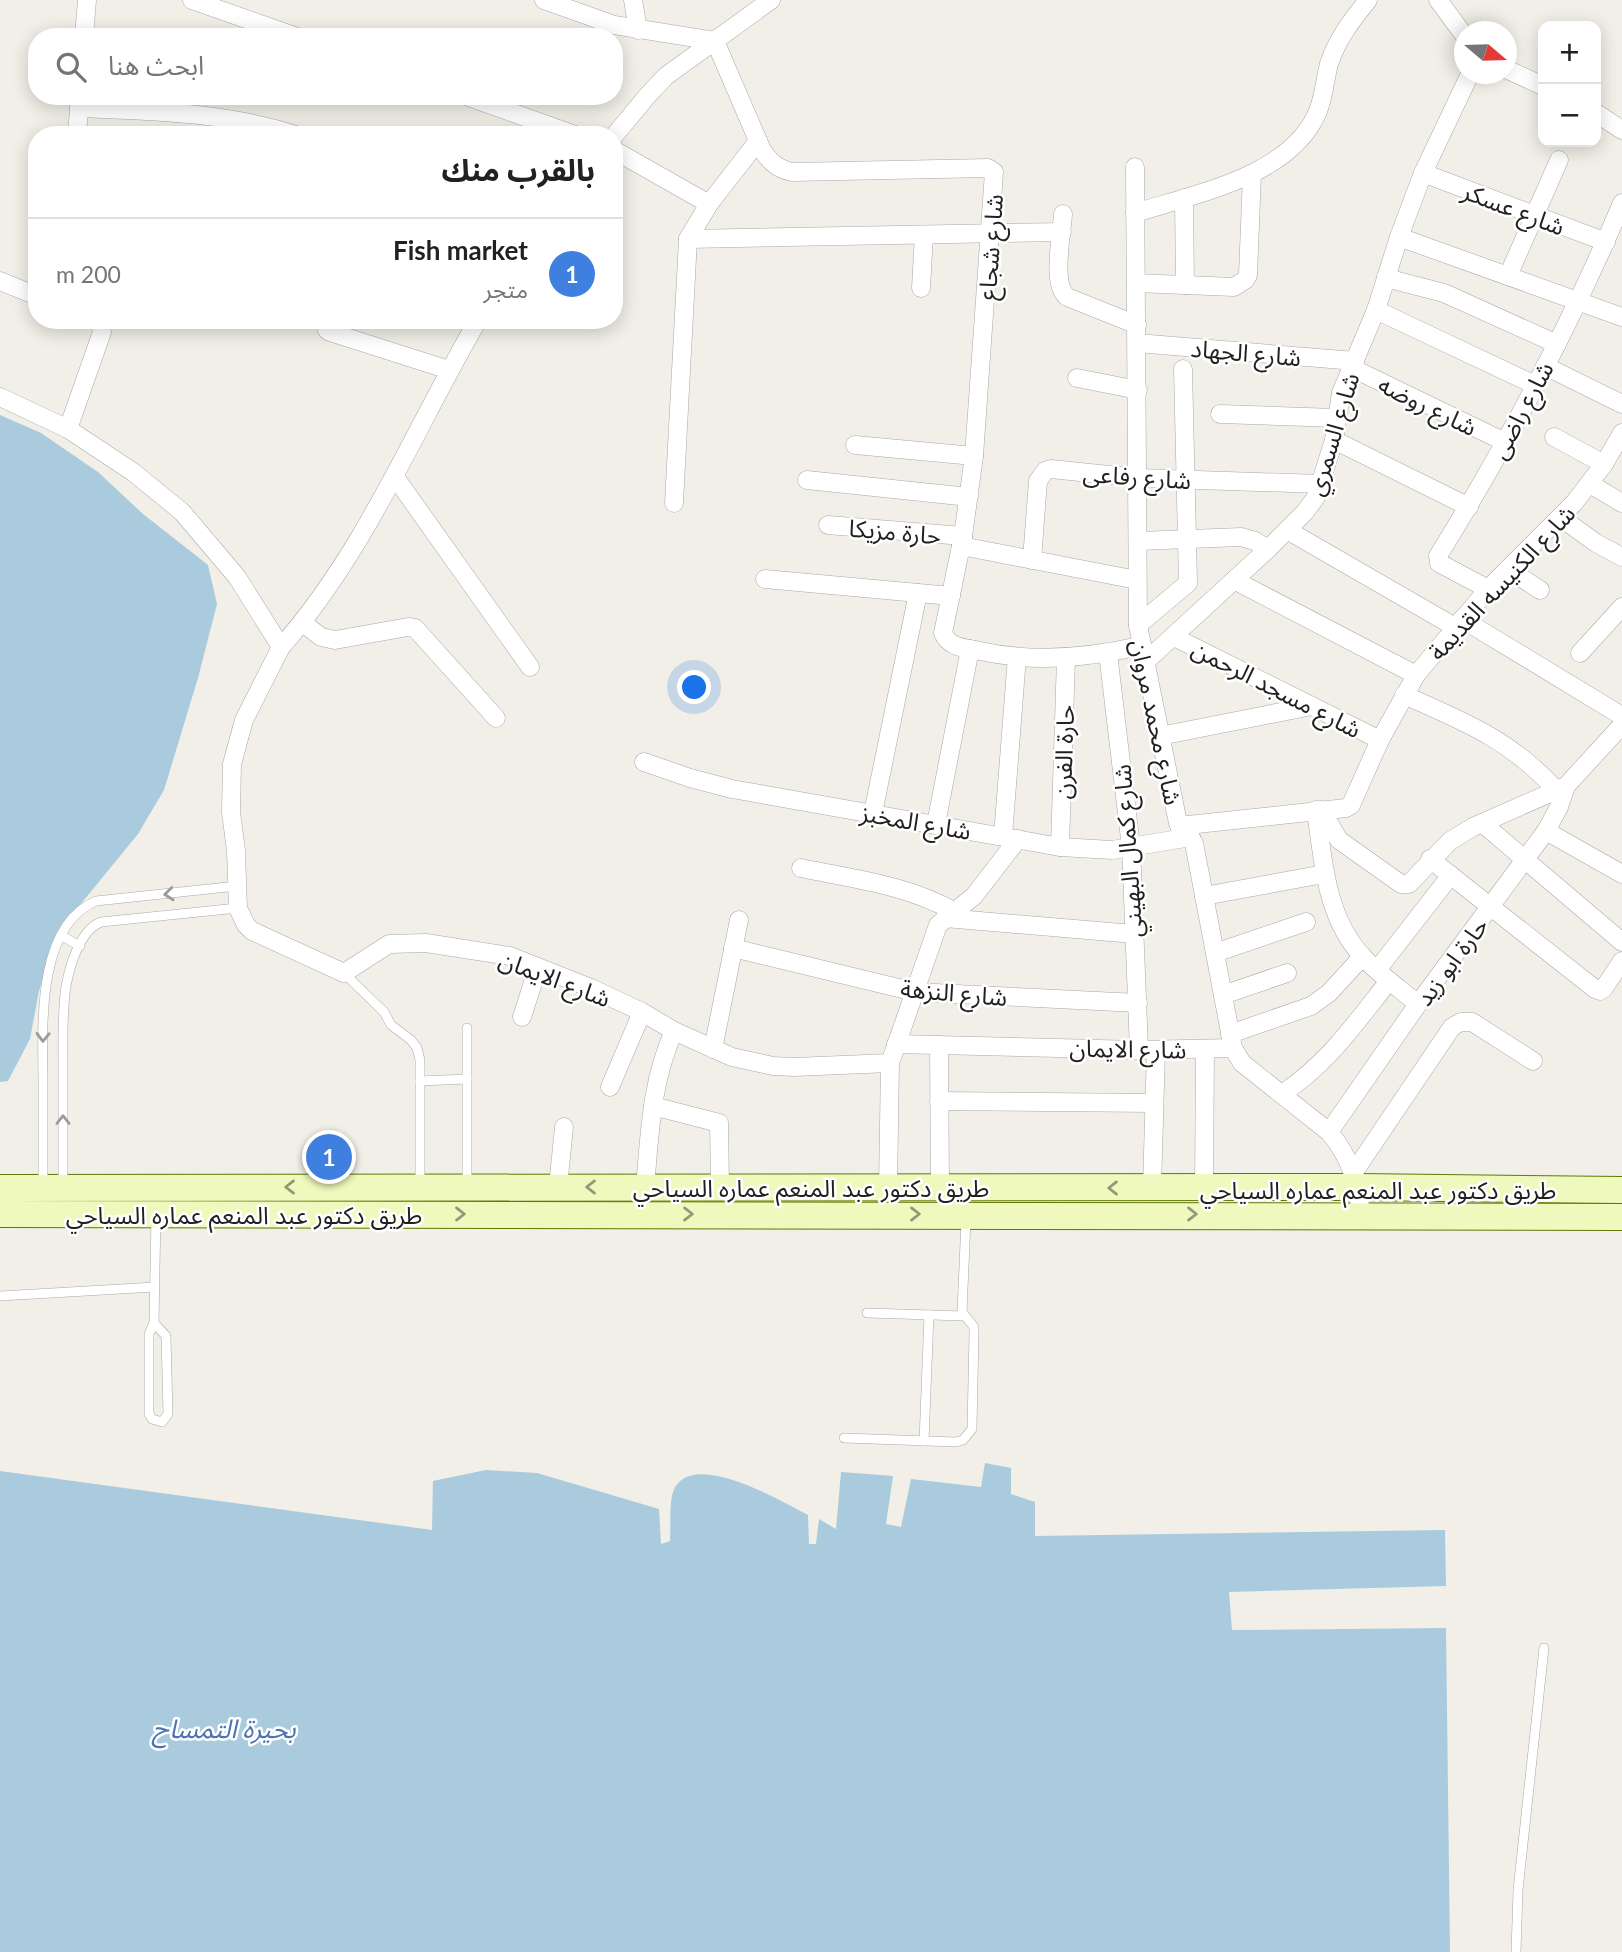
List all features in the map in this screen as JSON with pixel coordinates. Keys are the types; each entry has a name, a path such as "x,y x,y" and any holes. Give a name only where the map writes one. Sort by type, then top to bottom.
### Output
{"main road":[{"name":"طريق دكتور عبد المنعم عماره السياحي","path":"0,1188 1204,1188 1356,1180 1622,1190"},
{"name":"طريق دكتور عبد المنعم عماره السياحي","path":"0,1214 1622,1217"}],"street":[{"path":"85,28 87,0"},
{"path":"192,0 271,28"},
{"path":"544,0 614,25 715,41"},
{"path":"633,0 638,30"},
{"path":"622,126 666,76 771,0"},
{"path":"1135,213 1252,174 1297,142 1318,111 1334,51 1348,26 1368,0"},
{"path":"1438,0 1454,21"},
{"name":"شارع شجاع","path":"715,41 758,141 767,158 783,170 992,169 996,175 970,497 943,633 950,643 970,649"},
{"path":"1517,74 1539,84"},
{"name":"شارع السمري","path":"1142,654 1174,637 1311,505 1321,484 1334,440 1341,393 1376,310 1423,173 1465,84"},
{"path":"77,126 79,105"},
{"path":"110,105 183,112 267,126"},
{"path":"491,105 550,126"},
{"path":"1601,116 1622,130"},
{"path":"674,503 688,239 709,204 758,141"},
{"path":"623,155 709,204"},
{"path":"1508,276 1559,160"},
{"name":"شارع محمد مروان","path":"1135,167 1138,625 1160,736 1204,896 1232,1041"},
{"name":"شارع عسكر","path":"1423,173 1606,242"},
{"path":"1136,283 1234,287 1245,280 1248,275 1252,174"},
{"path":"1184,198 1185,285"},
{"name":"شارع راضى","path":"1488,589 1438,561 1438,556 1469,507 1558,344 1580,301 1622,203"},
{"path":"688,239 1062,232 1063,214"},
{"name":"شارع الجهاد","path":"1062,232 1058,281 1062,293 1137,334 1353,365"},
{"path":"921,288 924,235"},
{"path":"1399,237 1622,317"},
{"path":"1386,278 1444,293 1558,344"},
{"path":"0,281 28,292"},
{"path":"1376,310 1535,385"},
{"path":"68,429 101,329"},
{"path":"327,329 449,370"},
{"path":"344,973 277,942 260,937 246,925 239,908 237,886 231,812 232,764 244,720 281,647 303,623 371,520 473,329"},
{"name":"شارع روضه","path":"1353,365 1505,442"},
{"path":"1545,366 1622,404"},
{"path":"1138,625 1186,587 1188,580 1184,369"},
{"path":"1077,378 1138,390"},
{"path":"0,397 68,429 133,472 182,512 237,577 281,647"},
{"path":"1220,414 1336,418"},
{"name":"شارع الكنيسه القديمة","path":"1185,832 1318,810 1346,808 1351,805 1380,740 1416,675 1488,589 1590,484 1622,433"},
{"path":"1554,437 1604,464"},
{"path":"1334,440 1469,507"},
{"path":"855,445 974,456"},
{"name":"شارع رفاعى","path":"1032,560 1038,481 1045,471 1051,469 1138,478 1321,484"},
{"path":"395,477 530,667"},
{"path":"807,480 970,497"},
{"path":"1590,484 1622,503"},
{"path":"1560,517 1596,543 1622,557"},
{"name":"حارة مزيكا","path":"828,525 962,541 1032,560 1138,580"},
{"path":"1287,530 1459,623 1622,716"},
{"path":"1138,541 1241,537 1268,549"},
{"path":"1508,569 1540,590"},
{"path":"765,579 951,597"},
{"path":"1234,580 1416,675"},
{"path":"873,813 918,593"},
{"path":"1580,653 1621,611"},
{"path":"303,623 321,637 335,640 415,628 496,718"},
{"name":"شارع مسجد الرحمن","path":"1174,637 1380,740"},
{"path":"936,824 970,649 1017,657 1066,658 1108,653 1142,654"},
{"name":"شارع كمال البهيني","path":"1108,653 1131,847 1138,1003 1148,1050 1154,1103 1152,1188"},
{"path":"888,1188 890,1063 896,1044 938,925 974,896 1010,837 1017,657"},
{"name":"حارة الفرن","path":"1060,847 1066,658"},
{"path":"1404,695 1493,736 1562,789"},
{"path":"1160,736 1312,706"},
{"path":"1318,810 1339,840 1401,884 1412,882 1430,859 1450,841 1482,823 1562,789 1622,725"},
{"name":"شارع المخبز","path":"644,762 732,789 1060,847 1096,850 1131,847 1185,832"},
{"name":"حارة ابو زيد","path":"1329,1132 1418,1004 1546,831 1559,807 1562,789"},
{"path":"1318,810 1324,874 1334,909 1362,957 1418,1004"},
{"path":"1482,823 1622,942"},
{"path":"1546,831 1622,874"},
{"path":"1430,859 1595,989 1600,991 1604,988 1622,961"},
{"path":"801,868 905,890 930,899 950,915 1134,934"},
{"path":"1204,896 1324,874"},
{"path":"1282,1094 1333,1053 1451,875"},
{"path":"713,1049 739,920"},
{"path":"1215,953 1306,922"},
{"name":"شارع الايمان","path":"344,973 390,944 426,943 510,956 591,988 713,1049 752,1062 773,1066 890,1063"},
{"name":"شارع النزهة","path":"733,948 915,992 1138,1003"},
{"name":"شارع الايمان","path":"896,1044 1205,1049 1232,1041 1311,1006 1329,993 1362,957"},
{"path":"522,1017 538,967"},
{"path":"1223,995 1287,973"},
{"path":"610,1087 642,1012"},
{"path":"1356,1180 1452,1027 1461,1022 1472,1022 1532,1061"},
{"path":"645,1187 656,1080 674,1031"},
{"path":"1232,1041 1242,1063 1329,1132 1339,1144 1356,1180 1361,1215"},
{"path":"939,1045 940,1187"},
{"path":"1204,1188 1205,1049"},
{"path":"939,1101 1154,1103"},
{"path":"653,1106 719,1123 720,1187"},
{"path":"558,1187 564,1127"}],"lane":[{"path":"53,1188 43,1038 46,984 56,947 62,936 78,912 96,901 237,886"},
{"path":"53,1188 66,987 80,946 93,927 102,922 239,908"},
{"path":"62,936 80,946"},
{"path":"344,973 384,1012 391,1025 411,1040 416,1048 420,1060 420,1187"},
{"path":"467,1028 467,1187"},
{"path":"420,1081 467,1079"},
{"path":"154,1323 166,1336 168,1413 162,1422 152,1419 149,1414 149,1340 154,1323 156,1213"},
{"path":"844,1438 956,1442 963,1440 972,1430 974,1332 962,1307 966,1214"},
{"path":"0,1296 155,1287"},
{"path":"867,1313 964,1316"},
{"path":"924,1441 929,1315"},
{"path":"1516,1952 1518,1889 1544,1648"}],"water":[{"path":"0,415 41,433 98,472 143,514 208,565 217,604 164,790 138,834 57,933 39,991 30,1039 8,1081 0,1082"},
{"name":"بحيرة التمساح","path":"985,1463 1011,1468 1011,1494 1035,1502 1035,1536 1445,1530 1446,1586 1229,1592 1232,1630 1446,1628 1450,1952 0,1952 0,1471 432,1530 433,1481 486,1470 537,1473 659,1509 661,1544 670,1541 673,1492 682,1479 697,1474 737,1481 808,1515 809,1544 816,1544 819,1519 836,1529 841,1472 893,1476 886,1524 901,1527 911,1479 981,1487"}],"place":[{"name":"Fish market","path":"329,1157"}]}
